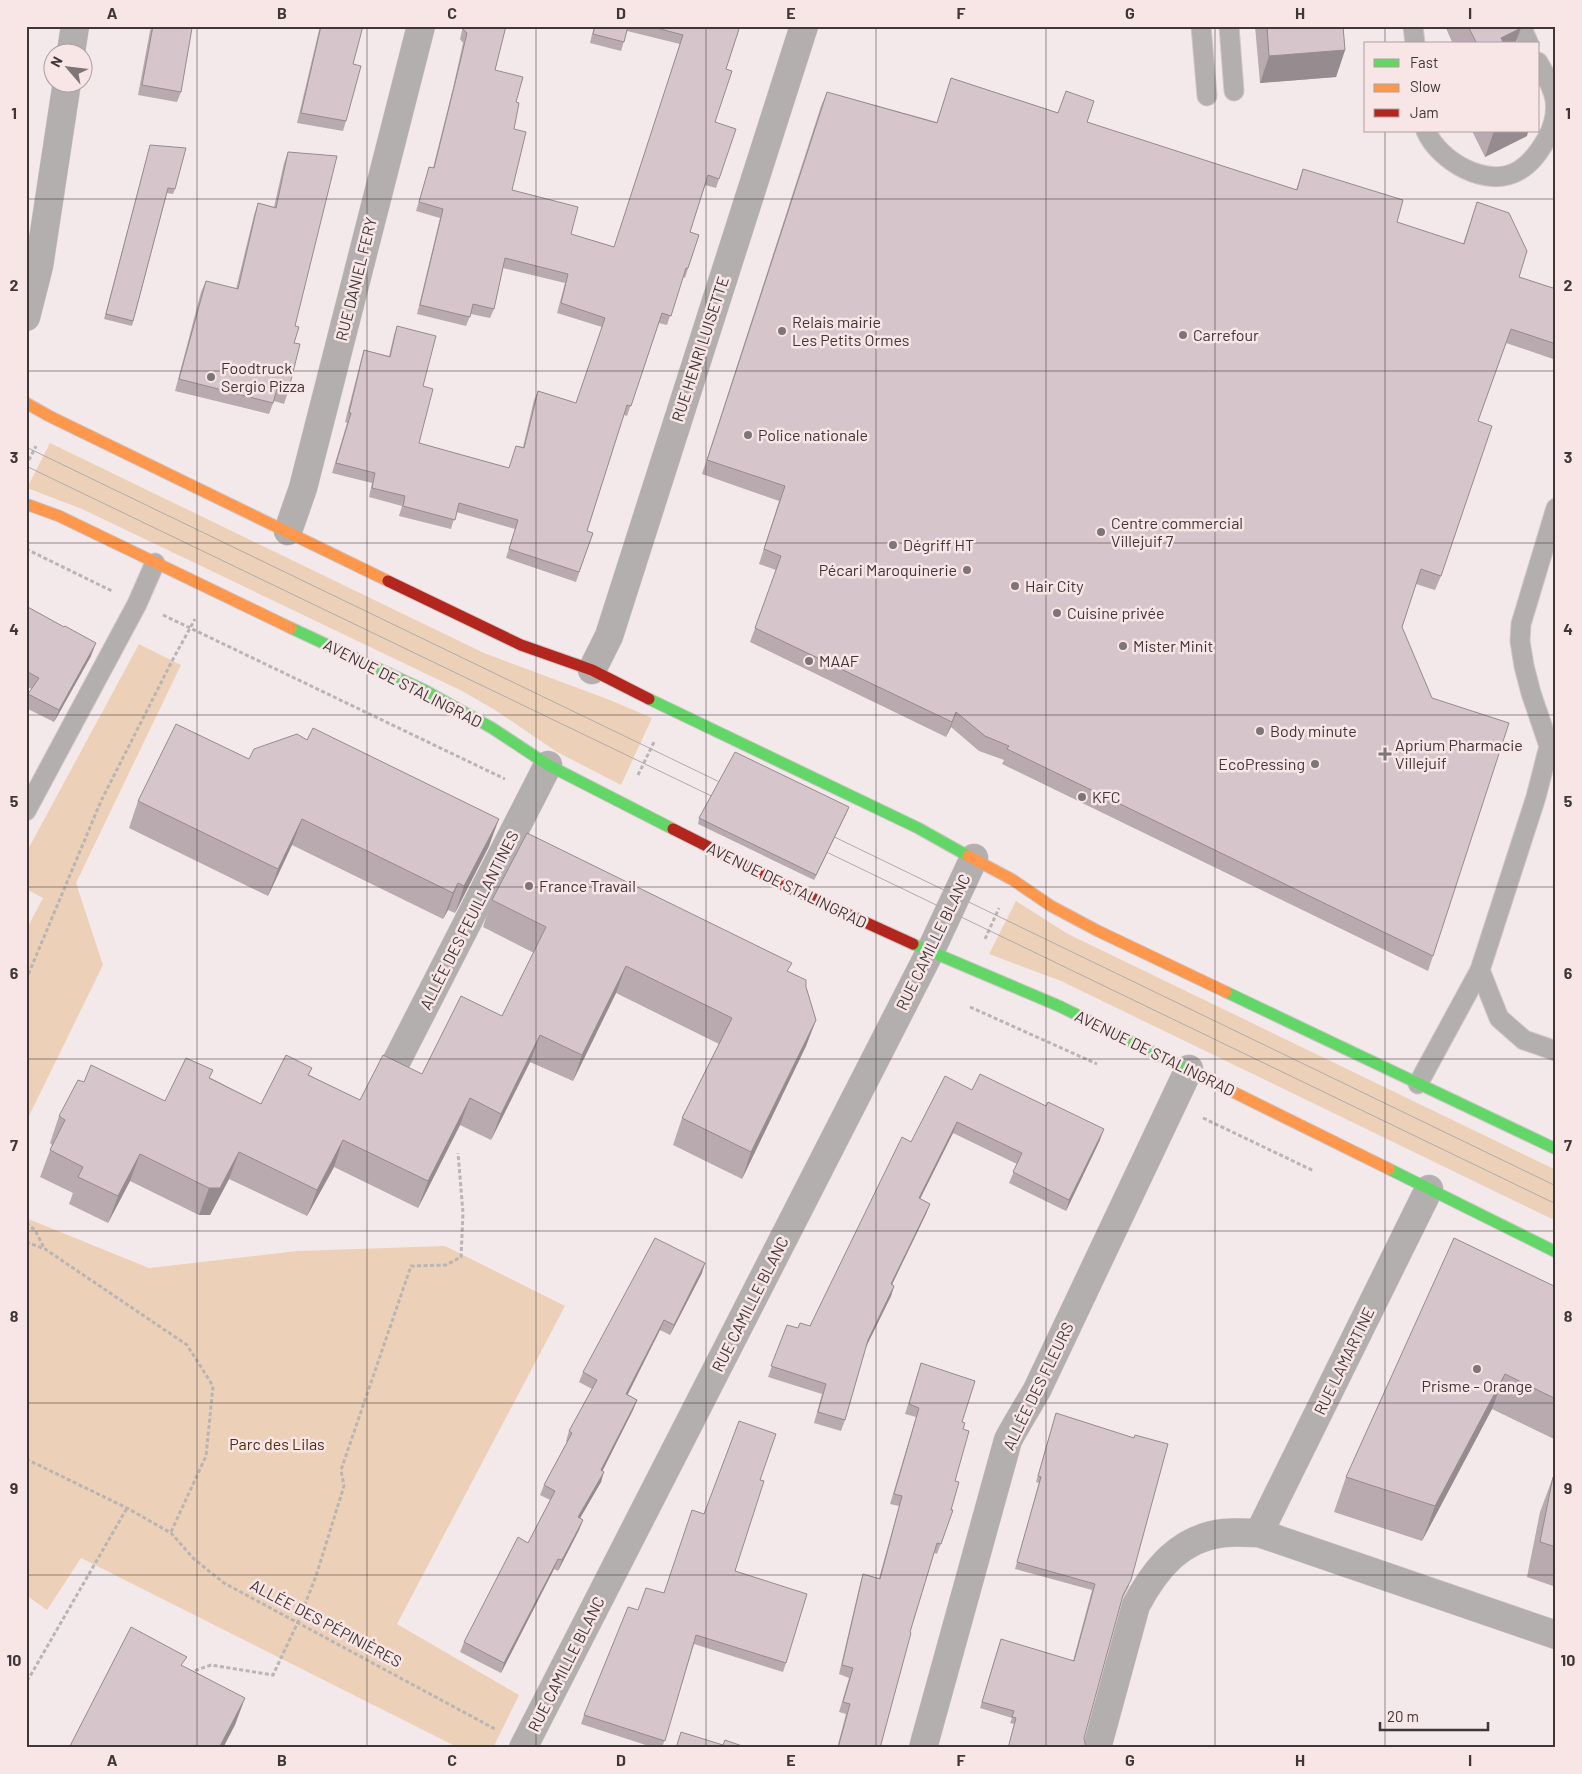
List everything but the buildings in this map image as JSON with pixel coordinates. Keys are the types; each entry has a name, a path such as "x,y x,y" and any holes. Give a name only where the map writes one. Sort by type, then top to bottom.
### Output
{"main road":[{"path":"26,403 56,420 521,645 592,670 670,710 918,828 1013,880 1051,906 1098,931 1556,1149"},
{"name":"AVENUE DE STALINGRAD","path":"26,504 60,516 209,589 426,691 492,728 548,766 790,888 930,952 1059,1006 1556,1252"}],"street":[{"path":"73,42 75,26"},
{"name":"RUE DANIEL FERY","path":"288,531 303,488 421,26"},
{"name":"RUE HENRI LUISETTE","path":"592,670 608,636 804,26"},
{"path":"26,317 39,266 65,92"},
{"name":"ALLÉE DES FEUILLANTINES","path":"390,1074 548,766"},
{"name":"RUE CAMILLE BLANC","path":"524,1746 930,952 974,858"},
{"name":"ALLÉE DES FLEURS","path":"923,1748 1008,1440 1018,1420 1028,1407 1189,1070"},
{"name":"RUE LAMARTINE","path":"1259,1533 1429,1189"},
{"path":"1097,1748 1136,1605 1148,1584 1167,1559 1185,1546 1206,1537 1225,1533 1259,1533 1556,1635"}],"lane":[{"path":"1201,26 1207,96"},
{"path":"1229,26 1234,91"},
{"path":"1413,26 1415,42"},
{"path":"1520,26 1528,42"},
{"path":"1427,132 1436,148 1462,168 1478,174 1492,176 1506,175 1518,171 1541,150 1551,132 1555,113 1555,101 1552,90 1540,66"},
{"path":"1418,1084 1480,970 1536,797 1549,746 1531,693 1520,641 1521,624 1556,508"},
{"path":"26,811 137,604 155,563"},
{"path":"1480,970 1499,1018 1524,1040 1553,1049"}],"path":[{"path":"26,980 101,801 172,661 191,628 209,589"},
{"path":"625,805 643,763 670,710"},
{"path":"188,1678 191,1672 211,1664 245,1672 273,1675 298,1622 316,1576 344,1486 341,1470 411,1266 446,1265 461,1257 463,1214 458,1153"},
{"path":"26,1223 35,1230 45,1249"},
{"path":"26,1242 45,1249 187,1346 213,1386 206,1456 171,1533"},
{"name":"ALLÉE DES PÉPINIÈRES","path":"26,1459 126,1508 171,1533 194,1559 224,1583 524,1746"},
{"path":"26,1680 29,1678 126,1508"}],"green space":[{"path":"50,443 484,653 610,700 652,718 621,785 557,752 495,710 462,691 82,509 27,488"},
{"path":"139,644 181,665 76,883 103,965 26,1122 26,930 43,898 26,889 26,853"},
{"path":"1016,901 1068,934 1556,1170 1556,1221 1061,981 989,954"},
{"name":"Parc des Lilas","path":"26,1218 149,1268 297,1251 445,1246 565,1306 397,1624 519,1695 493,1748 459,1748 81,1558 47,1610 26,1595"}],"tram line":[{"path":"26,447 732,788"},
{"path":"26,466 724,802"},
{"path":"822,831 1556,1186"},
{"path":"814,846 1556,1204"}],"traffic: fast":[{"path":"291,628 426,691 492,728 548,765 673,829"},
{"path":"649,699 918,828 968,856"},
{"path":"913,944 1059,1006 1203,1077"},
{"path":"1226,992 1556,1149"},
{"path":"1389,1169 1556,1252"}],"traffic: slow":[{"path":"26,403 49,416 388,581"},
{"path":"26,504 59,516 291,628"},
{"path":"968,856 1013,880 1051,906 1098,931 1226,992"},
{"path":"1203,1077 1389,1169"}],"traffic: jam":[{"path":"388,581 521,645 592,670 649,699"},
{"path":"673,829 790,888 913,944"}],"place":[{"name":"Relais mairie Les Petits Ormes","path":"782,331"},
{"name":"Carrefour","path":"1183,335"},
{"name":"Foodtruck Sergio Pizza","path":"211,377"},
{"name":"Police nationale","path":"748,435"},
{"name":"Centre commercial Villejuif 7","path":"1101,532"},
{"name":"Dégriff HT","path":"893,545"},
{"name":"Pécari Maroquinerie","path":"967,570"},
{"name":"Hair City","path":"1015,586"},
{"name":"Cuisine privée","path":"1057,613"},
{"name":"Mister Minit","path":"1123,646"},
{"name":"MAAF","path":"809,661"},
{"name":"Body minute","path":"1260,731"},
{"name":"Aprium Pharmacie Villejuif","path":"1385,754"},
{"name":"EcoPressing","path":"1315,764"},
{"name":"KFC","path":"1082,797"},
{"name":"France Travail","path":"529,886"},
{"name":"Prisme - Orange","path":"1477,1369"}]}
